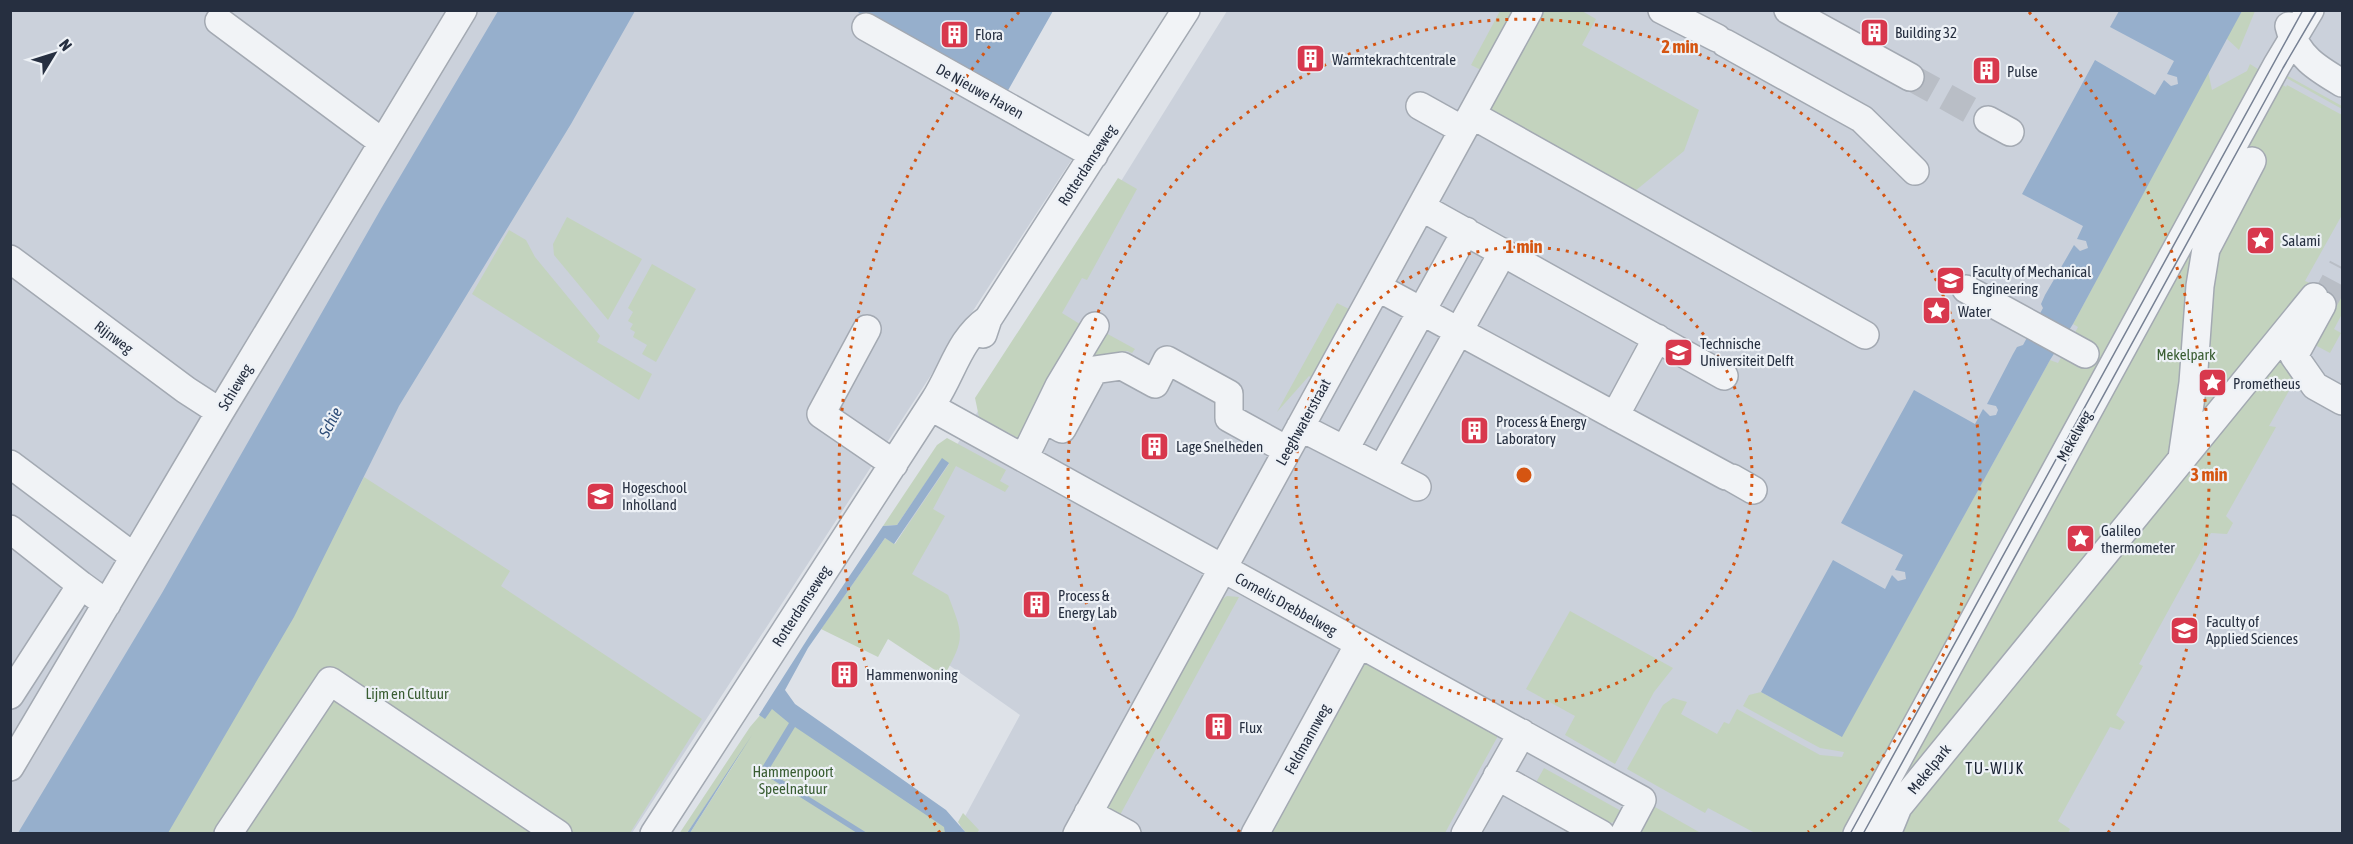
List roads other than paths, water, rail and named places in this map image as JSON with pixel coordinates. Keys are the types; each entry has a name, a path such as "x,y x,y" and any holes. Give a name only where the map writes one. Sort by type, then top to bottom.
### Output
{"street":[{"name":"Schieweg","path":"10,767 220,412 463,10"},
{"name":"Leeghwaterstraat","path":"1083,823 1529,10"},
{"path":"1662,10 1721,40 1862,119 1915,171"},
{"path":"1788,10 1910,77"},
{"path":"2289,10 2288,26 2293,40 2309,62 2343,83"},
{"name":"Mekelweg","path":"1857,834 2310,10"},
{"name":"Rotterdamseweg","path":"654,834 948,380 954,359 973,329 988,318 1184,11"},
{"path":"219,21 382,142"},
{"name":"De Nieuwe Haven","path":"866,27 1094,155"},
{"path":"1420,106 1468,123 1566,168 1865,335"},
{"path":"2182,459 2193,383 2200,286 2206,249 2252,161"},
{"path":"1421,207 1724,376"},
{"path":"1346,449 1466,231"},
{"path":"1382,469 1503,252"},
{"name":"Rijnweg","path":"10,259 186,390 220,412"},
{"path":"1377,287 1737,481"},
{"path":"1966,289 2077,350"},
{"name":"Mekelpark","path":"1887,834 1898,807 2182,459 2284,350 2318,301"},
{"path":"1024,458 1095,326"},
{"path":"867,329 821,414 894,464"},
{"path":"1615,416 1657,338"},
{"path":"2284,350 2315,386 2343,401"},
{"path":"1047,412 1062,429 1094,370 1122,366 1155,384 1167,360 1229,394 1229,418 1287,450"},
{"name":"Cornelis Drebbelweg","path":"931,406 1642,800 1624,834"},
{"path":"1300,427 1417,487"},
{"path":"10,464 134,557"},
{"path":"10,530 107,604"},
{"path":"10,695 81,585"},
{"name":"Feldmannweg","path":"1255,834 1359,644"},
{"path":"228,834 330,681 546,830"},
{"path":"1465,834 1522,733"},
{"path":"1497,776 1601,834"},
{"path":"1083,823 1127,834"}],"water":[{"name":"Schie","path":"498,11 635,11 571,124 399,406 294,617 168,833 18,833 162,593 382,207"},
{"path":"856,11 1053,11 1006,94"},
{"path":"2119,11 2242,11 2073,324 2050,360 1842,737 1761,692 1833,560 1885,589 1892,575 1898,581 1906,579 1905,572 1895,570 1903,555 1841,523 1914,390 1975,424 1983,409 1990,416 1996,415 1998,410 1996,406 1987,404 2017,347 2023,345 2043,308 2041,304 2045,295 2074,245 2080,251 2088,248 2086,241 2077,239 2083,226 2022,194 2095,60 2155,95 2164,80 2171,86 2178,84 2177,77 2167,74 2174,61 2110,27"},
{"path":"942,458 949,463 894,544 885,538 808,648 785,690 795,704 946,810 966,833 945,833 944,827 795,727 768,771 867,833 857,833 762,773 761,769 789,723 772,709 765,719 759,715 883,526 897,525"},
{"path":"752,735 690,833 687,833"}],"tunnel":[{"path":"1910,77 1988,120"},
{"path":"2322,305 2342,267"}],"tram line":[{"path":"1850,834 2303,10"},
{"path":"1863,834 2317,10"}],"place":[{"name":"Building 32","path":"1874,32"},
{"name":"Flora","path":"954,34"},
{"name":"Warmtekrachtcentrale","path":"1311,59"},
{"name":"Pulse","path":"1986,71"},
{"name":"Salami","path":"2261,240"},
{"name":"Faculty of Mechanical Engineering","path":"1951,280"},
{"name":"Water","path":"1937,311"},
{"name":"Technische Universiteit Delft","path":"1679,352"},
{"name":"Prometheus","path":"2212,383"},
{"name":"Process & Energy Laboratory","path":"1475,430"},
{"name":"Lage Snelheden","path":"1155,446"},
{"name":"Hogeschool Inholland","path":"601,496"},
{"name":"Galileo thermometer","path":"2080,539"},
{"name":"Process & Energy Lab","path":"1037,604"},
{"name":"Faculty of Applied Sciences","path":"2185,630"},
{"name":"Hammenwoning","path":"845,674"},
{"name":"Flux","path":"1218,727"}],"district":[{"name":"TU-WIJK","path":"1995,768"}],"park label":[{"name":"Lijm en Cultuur","path":"407,693"},
{"name":"Hammenpoort Speelnatuur","path":"793,780"}]}
